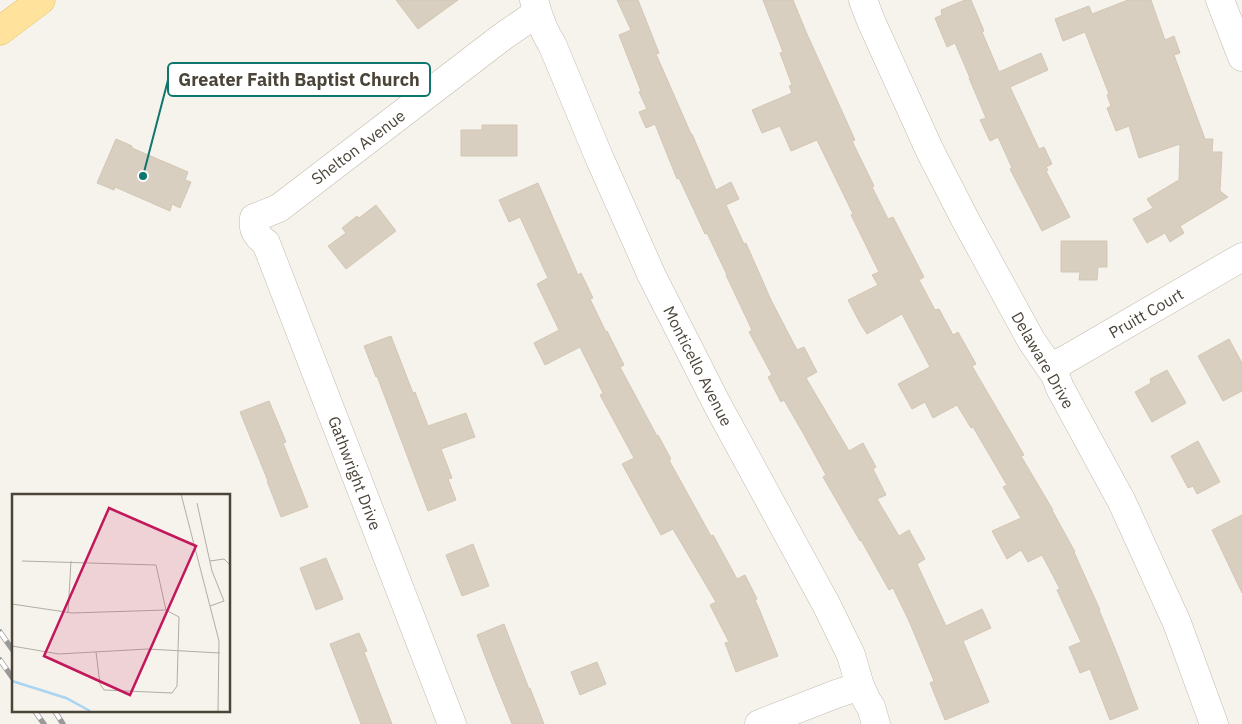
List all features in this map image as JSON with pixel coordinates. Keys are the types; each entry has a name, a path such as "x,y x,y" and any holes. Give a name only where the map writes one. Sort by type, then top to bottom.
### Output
{"main road":[{"path":"0,31 42,0"}],"street":[{"name":"Delaware Drive","path":"863,0 930,151 1031,340 1050,367 1122,502 1177,623 1214,724"},
{"path":"1220,0 1242,57"},
{"name":"Shelton Avenue","path":"253,225 254,218 278,208 502,37 536,6"},
{"name":"Monticello Avenue","path":"536,6 547,37 552,44 598,157 652,276 718,406 826,604 851,655 860,686 871,707 876,724"},
{"name":"Gathwright Drive","path":"253,225 257,236 266,242 452,724"},
{"name":"Pruitt Court","path":"1050,367 1242,257"},
{"path":"759,724 860,686"}],"building":[{"path":"396,0 458,0 418,29"},
{"path":"617,0 638,0 659,53 656,54 716,190 731,182 739,199 726,205 797,350 804,347 817,372 806,378 849,451 863,443 876,467 873,469 886,495 877,499 899,536 909,530 925,559 917,564 946,626 982,609 991,628 963,641 989,702 945,720 930,683 934,681 893,588 889,590 823,477 826,475 803,433 784,400 781,402 768,377 772,375 749,332 752,330 707,233 705,234 679,178 677,179 655,124 646,128 639,112 647,109 619,35 631,30"},
{"path":"763,0 793,0 855,140 852,141 874,186 872,187 888,219 893,217 924,277 919,280 935,310 939,309 953,335 958,332 976,364 972,366 1024,455 1021,456 1075,552 1100,610 1138,709 1110,720 1090,669 1080,673 1069,647 1081,642 1057,590 1060,589 1042,555 1028,562 1021,550 1007,559 992,531 1021,518 1003,487 1007,485 973,427 971,428 957,405 933,418 925,402 912,409 898,384 930,367 902,314 867,334 860,323 848,300 878,285 872,275 879,272 817,140 791,151 780,126 762,133 752,110 792,93 789,86 792,85 780,53 783,52"},
{"path":"965,0 971,0 999,72 1041,53 1048,70 1010,87 1039,149 1044,147 1052,164 1046,167 1048,170 1046,171 1070,217 1042,231 1010,169 1012,168 998,137 990,141 980,120 986,118 955,43 947,47 935,18 942,15 941,10"},
{"path":"1128,0 1151,0 1165,40 1174,36 1180,53 1174,55 1205,139 1213,139 1212,152 1222,152 1220,191 1228,197 1180,226 1184,233 1170,242 1165,233 1147,243 1133,219 1153,208 1147,199 1179,180 1180,144 1139,158 1129,126 1116,131 1107,108 1111,106 1107,95 1109,94 1085,32 1063,41 1055,19 1089,6 1092,14"},
{"path":"482,125 517,125 517,156 461,156 461,130 482,130"},
{"path":"116,139 132,146 132,148 188,172 185,180 191,182 180,208 172,204 170,211 115,187 114,190 97,183"},
{"path":"538,183 578,275 581,273 593,298 590,299 624,365 620,367 711,536 713,535 737,579 745,575 757,599 755,600 778,656 736,672 725,643 729,642 710,605 716,602 673,529 661,535 622,464 634,458 600,395 603,393 580,347 545,365 534,343 559,330 537,284 548,278 520,217 509,222 499,200"},
{"path":"376,205 396,231 346,269 328,246 346,233 342,228 357,216 359,218"},
{"path":"1061,241 1107,241 1107,267 1098,267 1097,280 1079,280 1080,272 1061,272"},
{"path":"391,336 428,426 466,413 475,437 441,449 452,478 448,479 456,500 428,511 364,346"},
{"path":"1229,339 1242,363 1242,391 1223,401 1198,356"},
{"path":"1167,370 1186,403 1152,422 1135,392 1151,383 1150,379"},
{"path":"269,401 286,442 283,443 308,507 281,517 240,412"},
{"path":"1198,441 1220,482 1197,494 1193,486 1188,488 1171,456"},
{"path":"1242,515 1242,593 1212,530"},
{"path":"473,544 489,586 462,596 446,555"},
{"path":"326,558 343,599 316,610 300,568"},
{"path":"504,624 544,724 512,724 493,677 477,635"},
{"path":"359,633 367,651 364,652 392,724 361,724 330,644"},
{"path":"597,662 606,684 580,695 571,672"}],"railway":[{"path":"0,632 12,649"},
{"path":"0,660 12,677"},
{"path":"35,712 44,724"},
{"path":"55,712 63,724"}],"place":[{"name":"Greater Faith Baptist Church","path":"143,176"}]}
